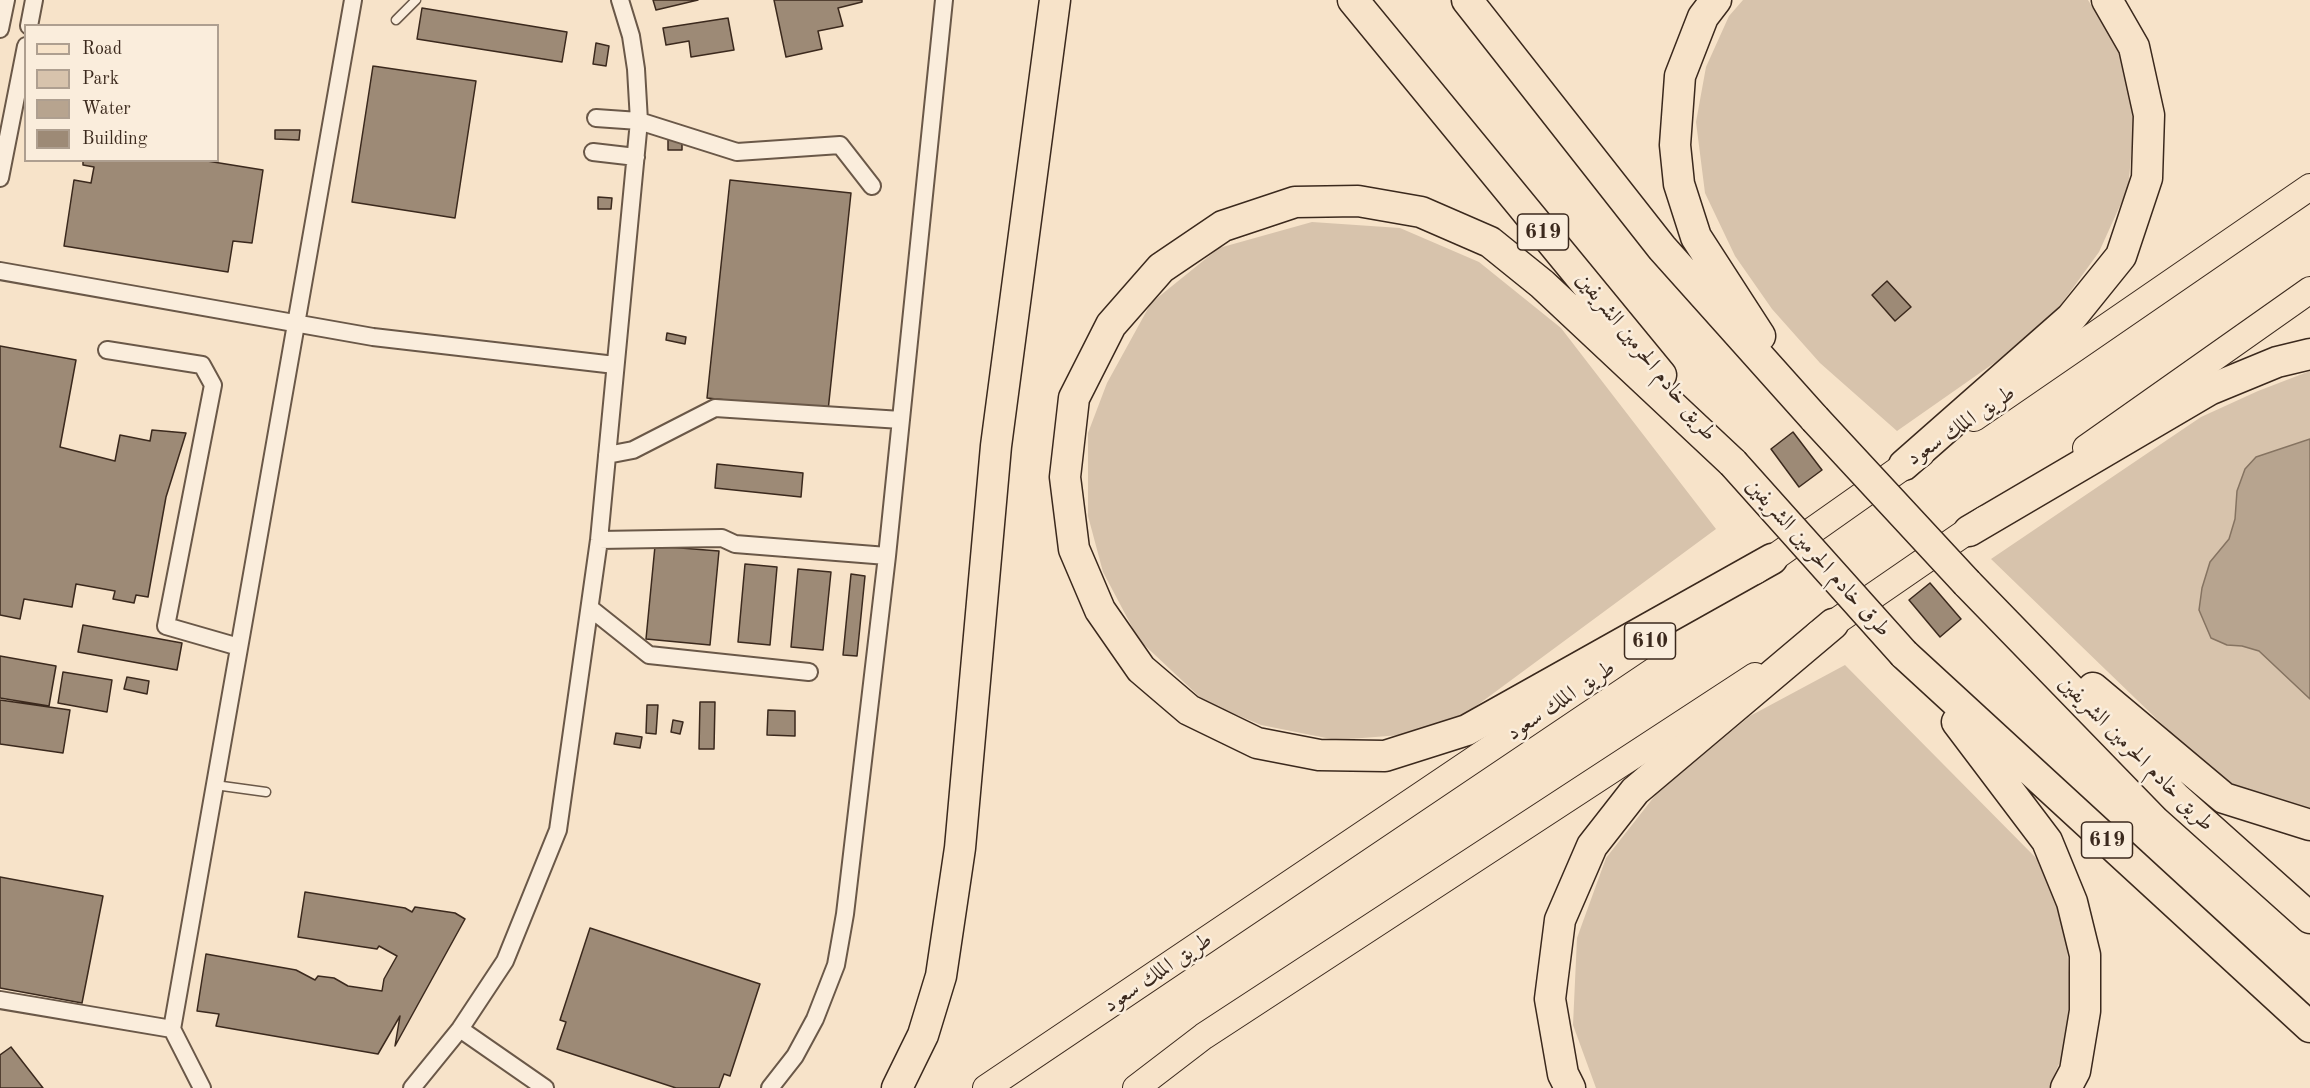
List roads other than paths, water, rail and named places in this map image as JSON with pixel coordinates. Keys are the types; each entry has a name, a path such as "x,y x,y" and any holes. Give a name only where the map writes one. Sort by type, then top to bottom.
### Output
{"highway":[{"path":"897,1088 923,1035 941,976 945,952 960,848 996,446 1055,0"},
{"name":"طريق خادم الحرمين الشريفين","path":"1353,0 1733,463"},
{"path":"1467,0 1662,248 1967,583 2224,798 2310,825"},
{"path":"1716,0 1703,17 1680,76 1676,145 1679,184 1696,237 1815,418"},
{"path":"1904,465 2071,318 2121,256 2146,178 2149,115 2134,47 2107,0"},
{"path":"1733,463 1542,284 1490,242 1421,212 1358,201 1294,202 1223,226 1161,268 1111,325 1074,398 1065,477 1074,549 1100,610 1141,669 1190,710 1257,743 1319,755 1385,756 1467,730 1772,559"},
{"path":"1969,531 2209,390 2277,362 2310,354"},
{"name":"طرق خادم الحرمين الشريفين","path":"1733,463 1904,654"},
{"name":"طريق خادم الحرمين الشريفين","path":"1967,583 2176,798 2310,918"},
{"path":"1570,1088 1563,1074 1550,999 1560,920 1592,846 1635,791 1833,624"},
{"path":"1904,654 2047,841 2072,902 2085,955 2085,1011 2075,1071 2066,1088"},
{"name":"619","path":"1904,654 2310,1027"}],"main road":[{"name":"طريق الملك سعود","path":"986,1088 1772,559 1904,465 2310,187"},
{"path":"1136,1088 1204,1036 1833,624 1969,531 2310,290"}],"street":[{"path":"0,29 6,0"},
{"path":"29,24 34,0"},
{"path":"202,1088 172,1029 298,324 353,0"},
{"path":"412,1088 460,1029 505,961 558,830 599,540 639,121 636,69 620,0"},
{"path":"770,1088 795,1056 815,1018 836,965 845,914 887,556 944,0"},
{"path":"0,178 24,56"},
{"path":"596,118 639,121 737,152 840,144 872,186"},
{"path":"593,152 636,157"},
{"path":"0,271 373,337 615,365"},
{"path":"107,350 202,366 213,385 166,626 239,647"},
{"path":"607,455 633,450 715,408 900,420"},
{"path":"599,540 722,538 735,544 887,556"},
{"path":"590,608 649,655 808,672"},
{"path":"0,1000 172,1029"},
{"path":"460,1029 545,1088"}],"lane":[{"path":"396,20 416,0"},
{"path":"215,785 266,792"}],"water":[{"path":"2310,439 2310,699 2259,651 2227,645 2211,638 2199,610 2202,588 2210,562 2229,539 2235,519 2237,491 2245,469 2256,457"}]}
